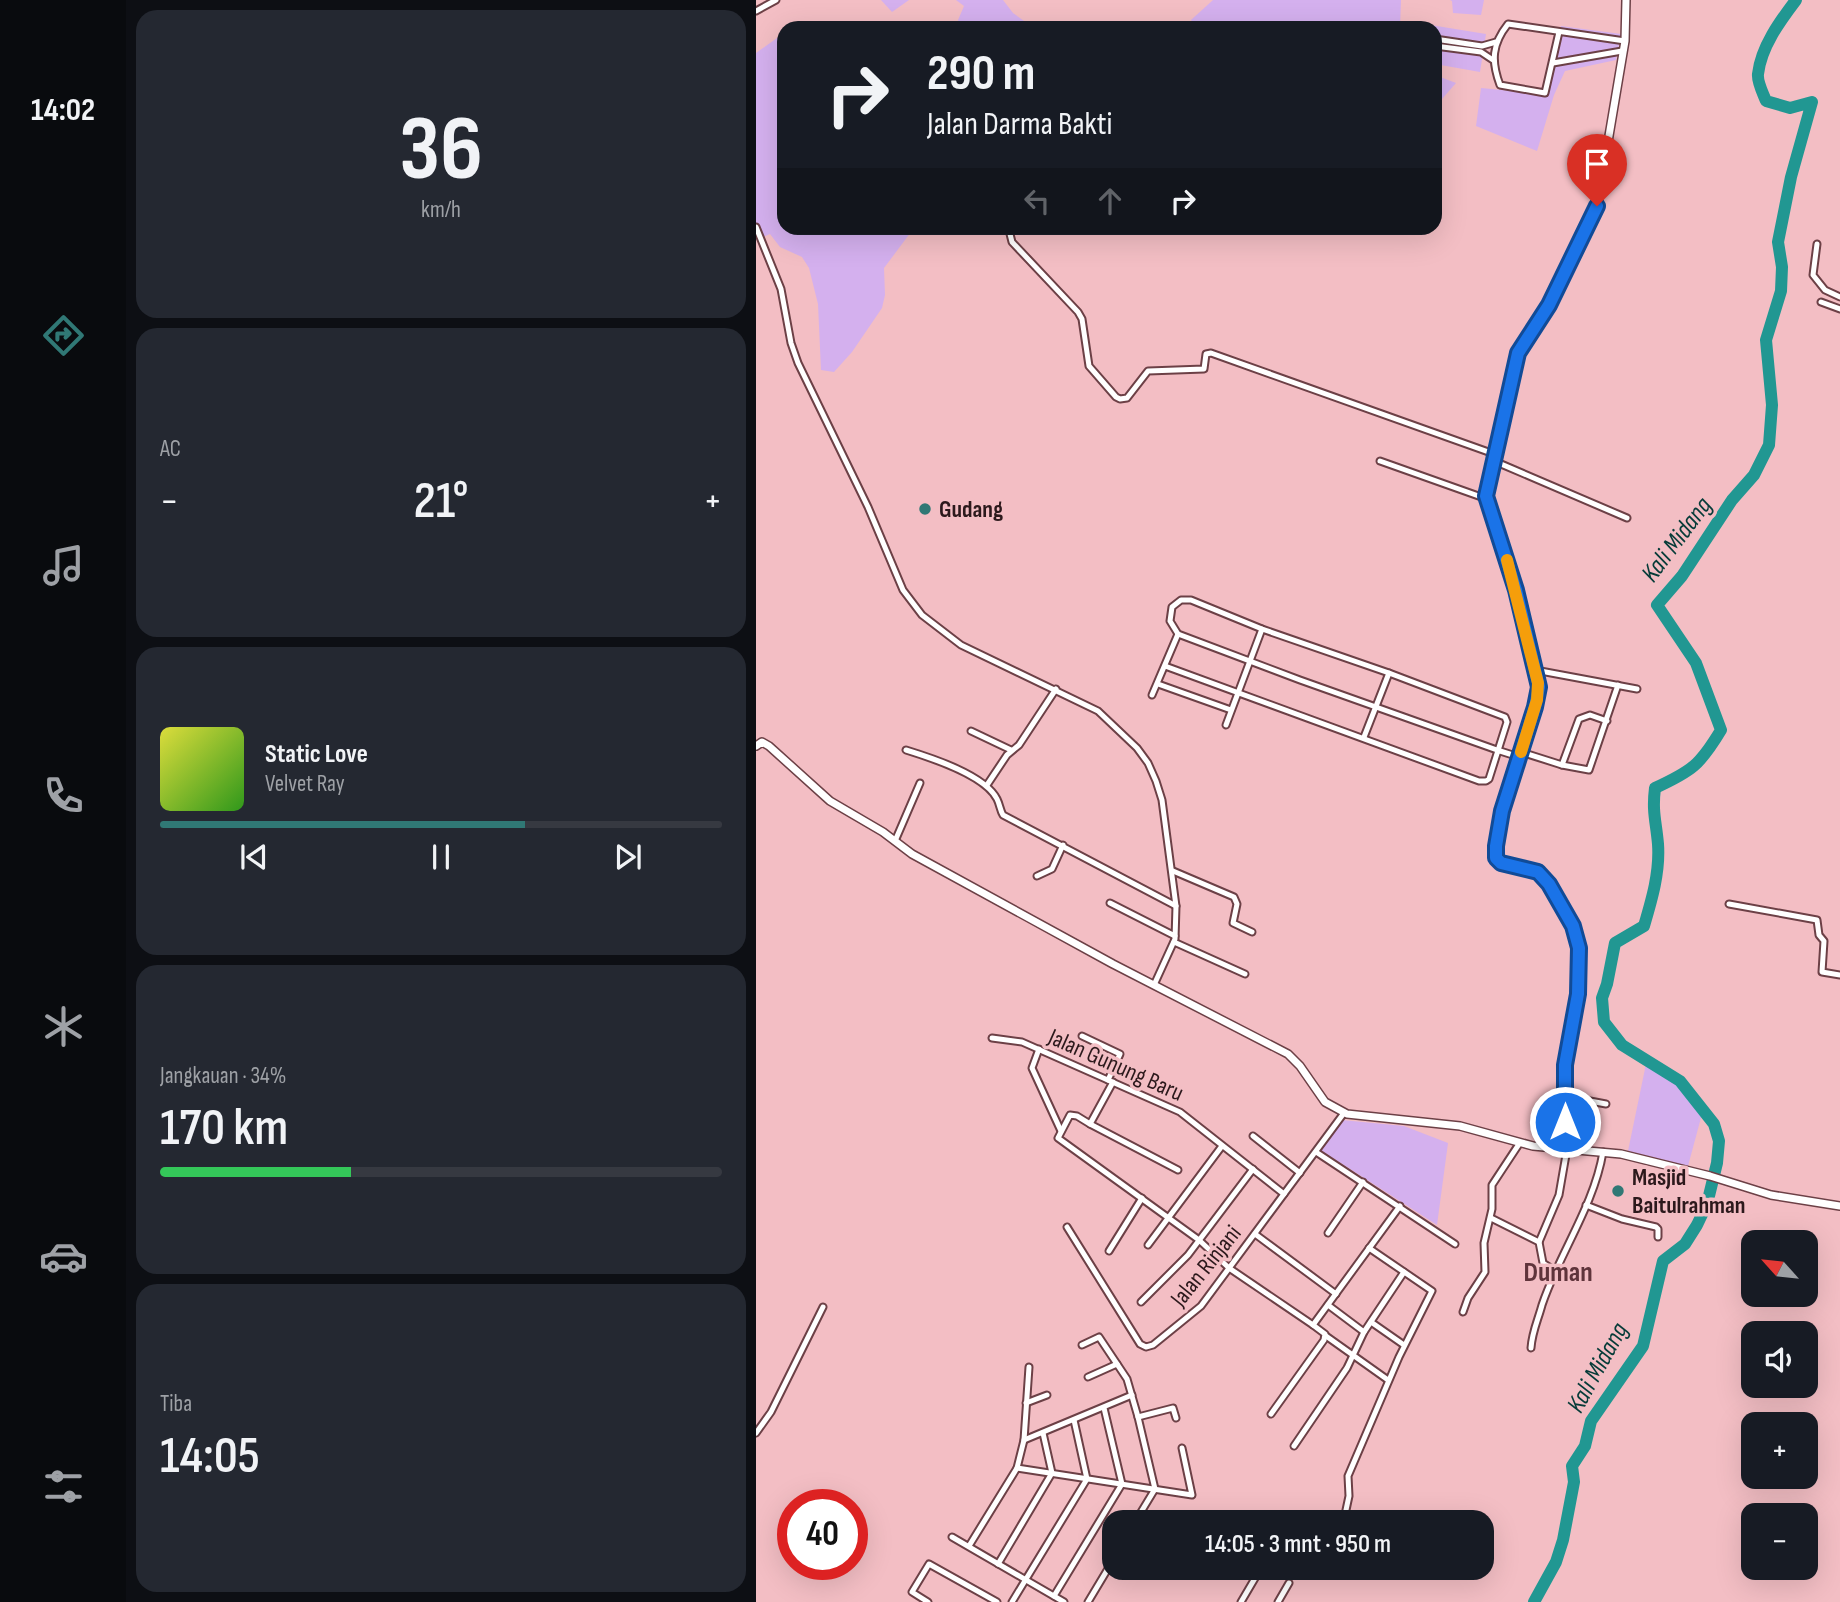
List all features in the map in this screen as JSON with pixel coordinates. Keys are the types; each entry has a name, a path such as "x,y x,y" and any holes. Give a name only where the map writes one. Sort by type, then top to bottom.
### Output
{"street":[{"path":"756,11 776,0"},
{"path":"1555,1271 1540,1259 1539,1242 1559,1195 1565,1149 1565,1065 1578,994 1580,953 1577,938 1549,884 1538,872 1501,863 1496,858 1500,822 1537,700 1538,683 1516,590 1486,492 1518,353 1549,305 1597,206 1625,41 1626,0"},
{"path":"1559,32 1547,91 1542,93 1500,85 1493,60 1496,42 1508,24 1625,41"},
{"path":"1442,40 1482,49 1493,60"},
{"path":"1442,46 1482,49 1496,42"},
{"path":"1553,63 1622,51"},
{"path":"756,227 781,289 797,363 868,507 903,590 922,615 954,640 1098,711 1142,755 1159,790 1173,871 1176,906 1174,939 1154,985"},
{"path":"1010,235 1012,242 1078,312 1082,320 1090,366 1120,400 1127,398 1148,370 1203,369 1206,354 1211,353 1495,458 1627,518"},
{"path":"1817,244 1813,275 1825,290 1840,297"},
{"path":"1821,302 1840,309"},
{"path":"1380,461 1487,499"},
{"path":"1165,666 1483,782 1489,779 1497,750 1507,722 1505,717 1185,599 1175,603 1170,612 1172,627 1178,634 1497,750 1589,770 1619,685"},
{"path":"1226,725 1262,629"},
{"path":"1152,695 1178,634"},
{"path":"1535,670 1637,690"},
{"path":"1364,737 1389,673"},
{"path":"1158,684 1231,710"},
{"path":"986,785 1012,750 1019,745 1056,690"},
{"path":"1562,765 1578,719 1590,715 1607,721"},
{"path":"971,731 1012,750"},
{"path":"758,743 780,755 830,801 934,867 1288,1054 1300,1066 1321,1098 1344,1113 1473,1128 1520,1143 1647,1159 1771,1195 1840,1206"},
{"path":"906,750 986,785 997,799 1003,815 1176,906"},
{"path":"895,841 920,783"},
{"path":"1037,876 1052,869 1063,845"},
{"path":"1173,871 1234,897 1237,904 1233,923 1252,932"},
{"path":"1111,903 1174,939 1245,974"},
{"path":"1729,904 1817,920 1818,935 1824,941 1822,972 1840,975"},
{"path":"1082,1036 1120,1054 1090,1124"},
{"name":"Jalan Gunung Baru","path":"992,1038 1017,1040 1180,1112 1284,1194"},
{"path":"1039,1049 1032,1068 1061,1131"},
{"path":"1565,1103 1590,1101 1606,1104"},
{"name":"Jalan Rinjani","path":"1067,1227 1140,1344 1146,1347 1153,1345 1202,1306 1344,1113"},
{"path":"1178,1170 1077,1116 1070,1115 1058,1136 1059,1140 1199,1240 1229,1268 1388,1380"},
{"path":"1253,1136 1300,1173"},
{"path":"1463,1312 1468,1298 1485,1272 1484,1243 1491,1218 1494,1181 1520,1143"},
{"path":"1148,1245 1222,1146"},
{"path":"1316,1152 1455,1244"},
{"path":"1531,1348 1534,1327 1555,1271 1586,1205 1603,1152"},
{"path":"1141,1302 1188,1255 1253,1169"},
{"path":"1328,1233 1363,1182"},
{"path":"1110,1251 1142,1199"},
{"path":"1586,1205 1622,1219 1656,1227 1658,1237"},
{"path":"1313,1325 1401,1206"},
{"path":"1491,1218 1539,1242"},
{"path":"1255,1234 1336,1294"},
{"path":"1346,1510 1349,1496 1347,1480 1388,1380 1432,1291 1369,1248"},
{"path":"1294,1447 1354,1357 1364,1332 1404,1272"},
{"path":"1328,1305 1364,1332"},
{"path":"756,1433 771,1412 823,1307"},
{"path":"1371,1322 1404,1345"},
{"path":"1270,1414 1326,1336"},
{"path":"1082,1345 1099,1337 1127,1379 1155,1489 1142,1510"},
{"path":"1088,1377 1117,1364"},
{"path":"969,1546 1017,1468 1024,1440 1028,1367"},
{"path":"1026,1403 1047,1395"},
{"path":"1024,1440 1132,1395"},
{"path":"1054,1596 1122,1484 1104,1408"},
{"path":"1138,1418 1173,1408 1176,1418"},
{"path":"1012,1602 1087,1479 1074,1420"},
{"path":"998,1564 1052,1474 1043,1433"},
{"path":"1017,1468 1192,1495 1182,1448"},
{"path":"952,1537 1064,1602"},
{"path":"928,1602 920,1600 912,1592 929,1564 997,1602"},
{"path":"1088,1602 1102,1579"},
{"path":"1241,1602 1254,1580"},
{"path":"1278,1602 1289,1583"}],"shaded area":[{"path":"881,0 909,0 892,12"},
{"path":"956,0 1003,0 1013,13 1024,21 958,21 964,6"},
{"path":"1213,0 1401,0 1400,21 1191,20"},
{"path":"1450,0 1484,0 1481,15 1453,13"},
{"path":"1561,26 1621,34 1616,60 1565,71 1554,95 1537,151 1476,126 1481,88 1546,94"},
{"path":"1442,27 1486,34 1480,72 1442,65"},
{"path":"777,38 777,235 909,235 884,268 885,295 882,308 852,352 834,372 821,370 818,304 809,268 802,257 780,247 770,234 756,240 756,53"},
{"path":"1442,78 1456,83 1442,99"},
{"path":"1646,1064 1679,1084 1702,1114 1688,1166 1628,1151"},
{"path":"1342,1120 1404,1126 1448,1143 1437,1225 1319,1149"}],"waterway":[{"name":"Kali Midang","path":"1534,1602 1556,1562 1563,1540 1574,1482 1572,1466 1585,1446 1591,1421 1643,1346 1663,1261 1685,1244 1697,1225 1707,1204 1717,1163 1719,1141 1714,1124 1680,1081 1622,1045 1604,1022 1602,998 1615,943 1644,926 1652,896 1658,854 1655,788 1694,766 1721,730 1696,663 1657,605 1682,576 1732,500 1754,475 1769,445 1772,405 1766,340 1781,291 1782,267 1778,242 1791,177 1812,102 1790,108 1766,101 1758,74 1767,44 1796,0"}],"slow traffic":[{"path":"1507,560 1538,683 1537,700 1521,752"}],"place":[{"name":"Gudang","path":"925,509"},
{"name":"Masjid Baitulrahman","path":"1618,1191"}],"district":[{"name":"Duman","path":"1558,1272"}],"route":[{"path":"1565,1122 1565,1065 1578,994 1580,953 1573,926 1549,884 1538,872 1501,863 1496,858 1502,811 1539,687 1516,590 1486,496 1518,353 1541,320 1597,206"}]}
